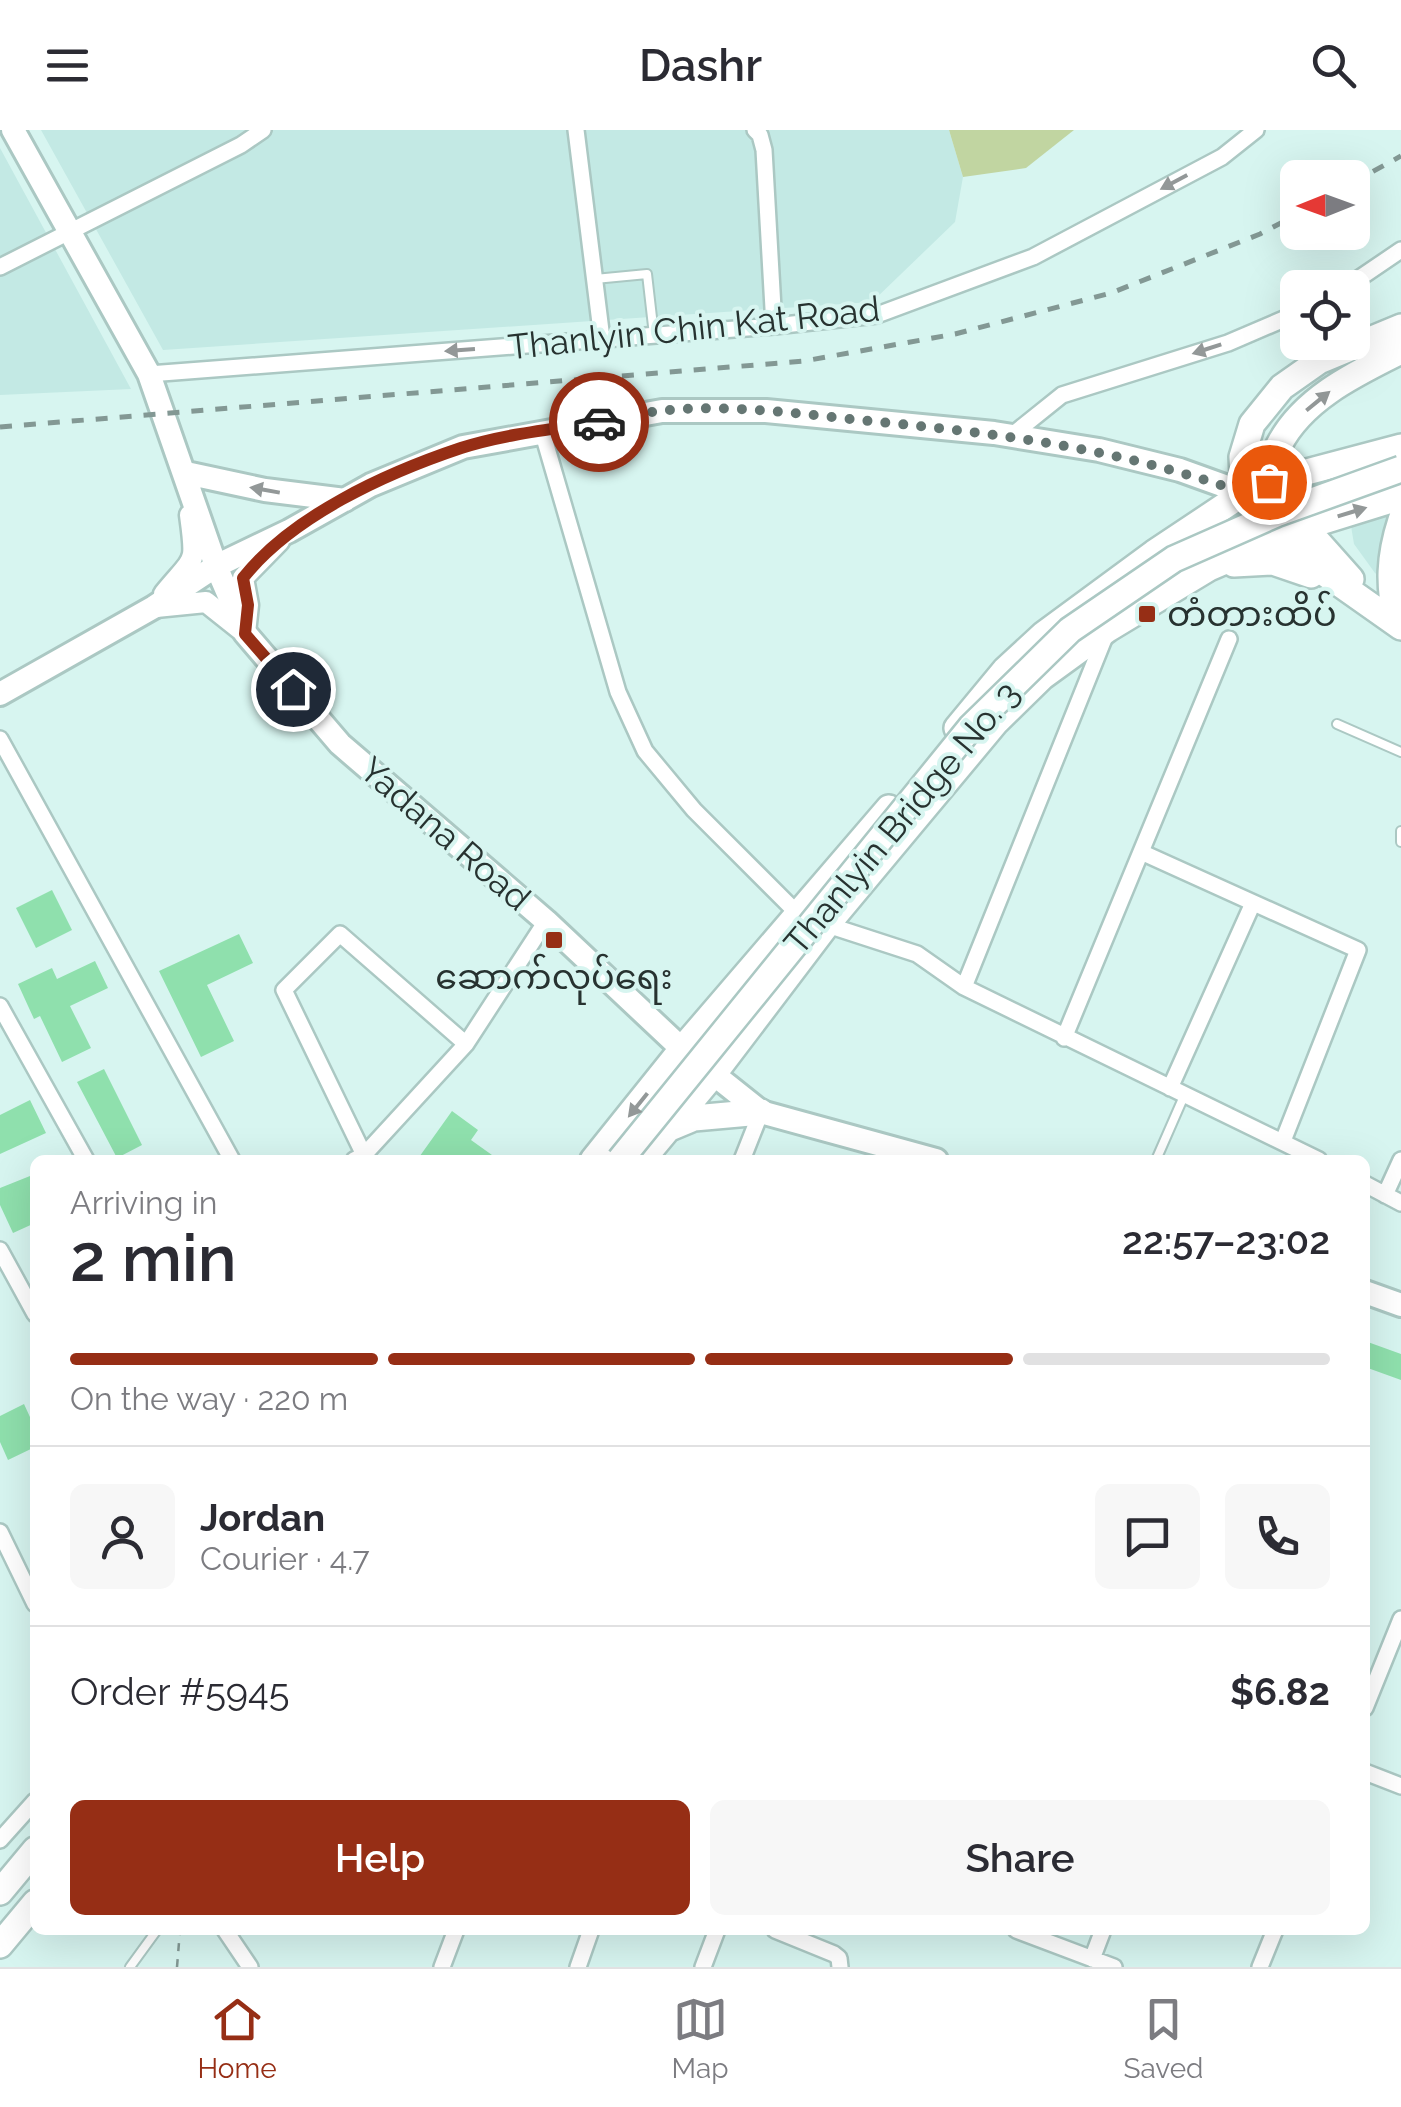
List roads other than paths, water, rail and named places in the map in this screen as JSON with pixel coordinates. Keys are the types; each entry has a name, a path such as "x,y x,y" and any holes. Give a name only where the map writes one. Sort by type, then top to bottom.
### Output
{"main road":[{"path":"13,130 69,233"},
{"name":"Yadana Road","path":"69,233 149,374 216,566 245,634 340,744 546,921 682,1049 761,1112"},
{"path":"1392,619 1276,539 1244,493 1242,457 1252,424 1282,388 1318,361 1401,327"},
{"path":"1269,482 1279,445 1308,406 1354,375 1401,351"},
{"path":"0,694 154,607 216,566 290,531 371,485 463,447 662,411 766,411 1012,436 1132,458 1244,493"},
{"path":"597,1155 682,1049 800,916 1005,670 1044,634 1244,493 1269,482 1401,447"},
{"name":"Thanlyin Bridge No. 3","path":"624,1155 971,727 1070,630 1174,559 1276,514 1401,469"},
{"path":"186,473 264,490 345,500"},
{"path":"1269,482 1304,527 1392,619"},
{"path":"646,1155 713,1076 826,926 996,722 1042,677 1108,629 1209,568 1304,527 1401,497"},
{"path":"1392,619 1390,552 1401,520"},
{"path":"1209,568 1244,562 1295,567 1392,619"},
{"path":"665,1130 694,1118 761,1112 879,1153"},
{"path":"1370,1294 1401,1305"},
{"path":"0,1892 30,1856"},
{"path":"0,1945 30,1908"}],"street":[{"path":"0,266 264,130"},
{"path":"576,130 602,339"},
{"path":"755,130 764,150 774,326"},
{"name":"Thanlyin Chin Kat Road","path":"149,374 877,315 1032,257 1222,157 1256,130"},
{"path":"1370,271 1401,250"},
{"path":"1012,436 1062,395 1228,343 1280,321"},
{"path":"542,432 618,692 645,751 694,810 800,916 917,954 964,987 1309,1155"},
{"path":"154,607 188,569 196,547 186,473"},
{"path":"245,634 248,605 243,578 290,531"},
{"path":"154,607 206,602 245,634"},
{"path":"964,987 1108,629"},
{"path":"1064,1038 1229,639"},
{"path":"0,739 229,1155"},
{"path":"1141,852 1358,950 1282,1141"},
{"path":"1177,1091 1253,903"},
{"path":"361,1155 466,1044 546,921"},
{"path":"358,1155 284,990 340,934 466,1044"},
{"path":"0,1006 83,1155"},
{"path":"744,1155 761,1112"},
{"path":"1385,1195 1401,1160"},
{"path":"1370,1187 1401,1203"},
{"path":"0,1250 30,1305"},
{"path":"0,1532 30,1594"},
{"path":"1370,1696 1401,1619"},
{"path":"1370,1774 1401,1786"},
{"path":"2,1832 30,1805"},
{"path":"228,1935 250,1967"},
{"path":"442,1967 454,1935"},
{"path":"578,1967 589,1935"},
{"path":"703,1967 715,1935"},
{"path":"787,1935 834,1954 840,1966"},
{"path":"1029,1935 1114,1967"},
{"path":"1092,1959 1100,1935"},
{"path":"1260,1967 1273,1935"}],"lane":[{"path":"594,279 647,274 654,335"},
{"path":"1337,724 1401,752"},
{"path":"1401,830 1401,842"},
{"path":"1158,1155 1177,1091"},
{"path":"130,1967 153,1935"}],"railway":[{"path":"1370,173 1401,156"},
{"path":"0,427 804,361 955,334 1111,293 1280,223"}],"place":[{"name":"တံတားထိပ်","path":"1147,614"},
{"name":"ဆောက်လုပ်ရေး","path":"554,940"}]}
